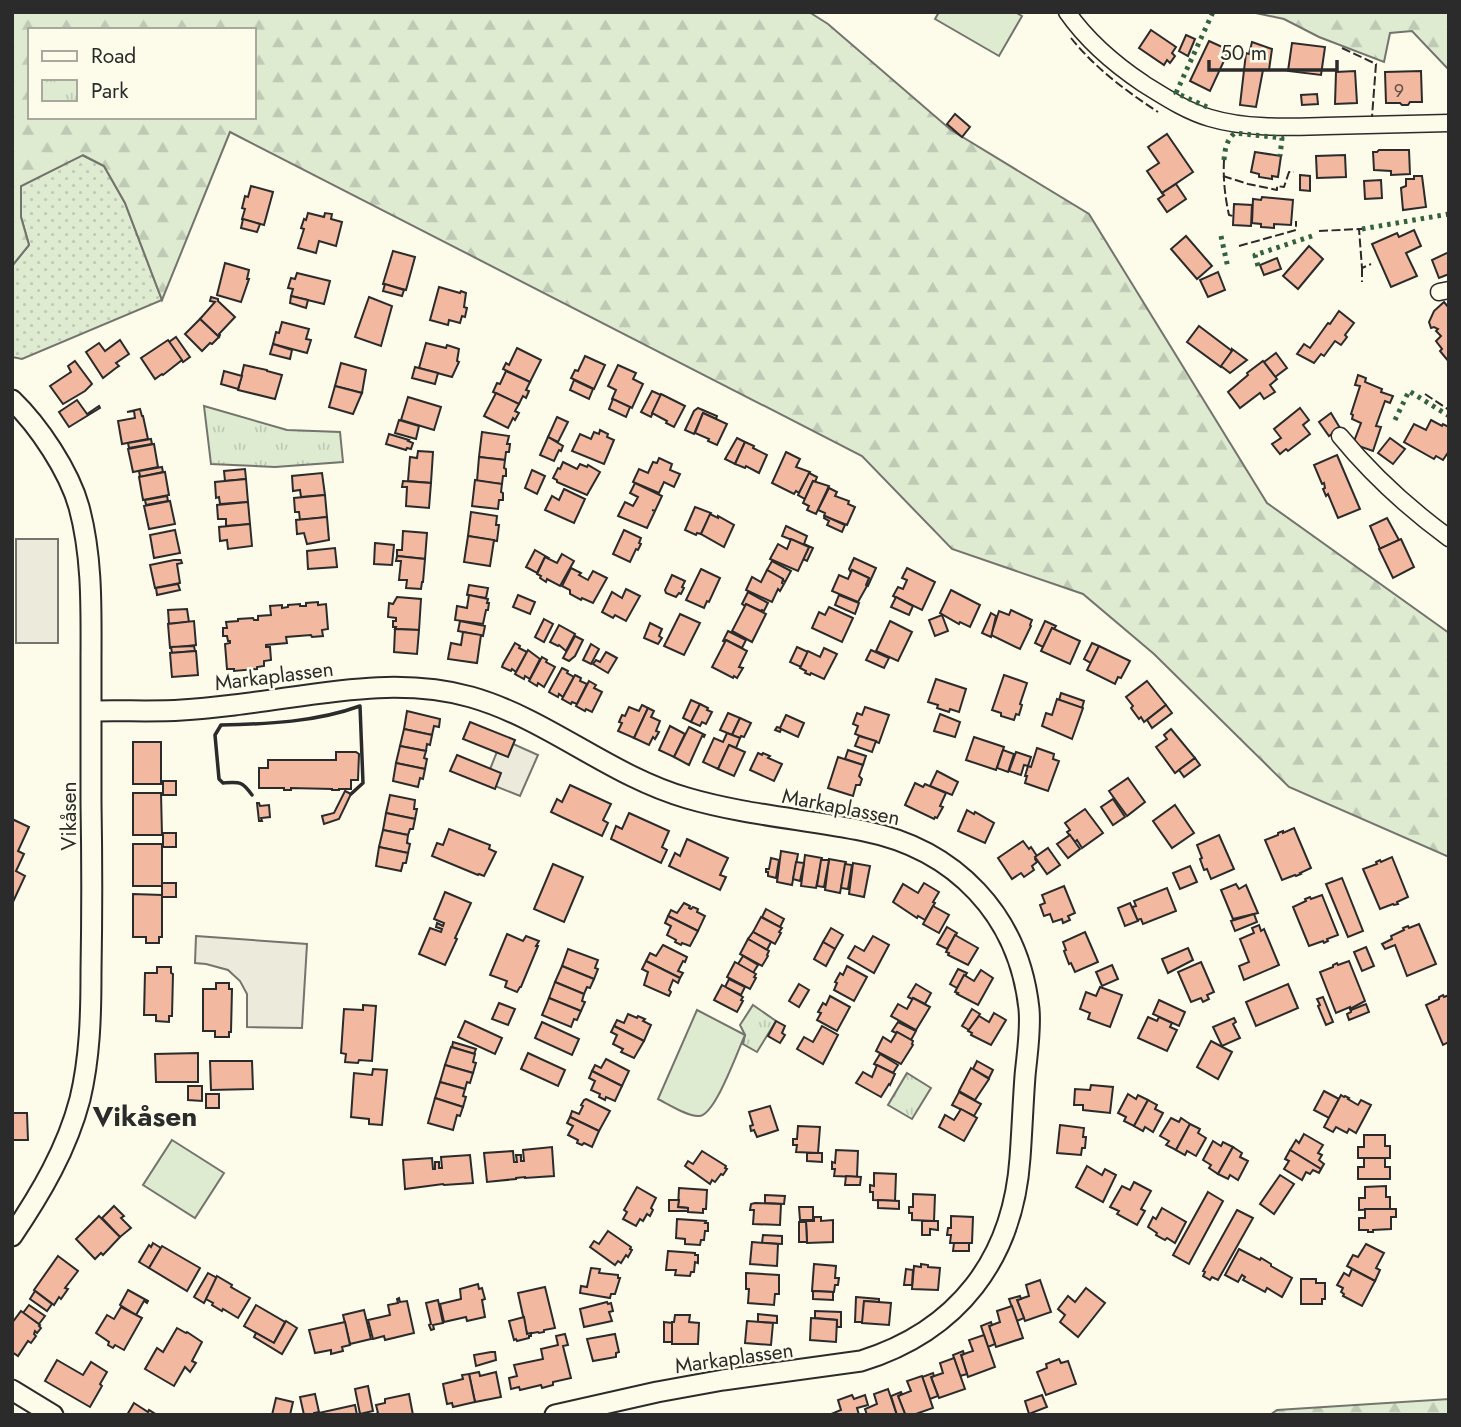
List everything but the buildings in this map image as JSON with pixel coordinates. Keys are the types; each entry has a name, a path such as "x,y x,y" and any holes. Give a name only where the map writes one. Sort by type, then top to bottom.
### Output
{"street":[{"path":"1067,12 1077,28 1100,51 1129,74 1175,103 1224,122 1260,126 1449,123"},
{"name":"Vikåsen","path":"12,400 46,442 62,468 78,504 89,559 92,711 91,1027 87,1063 80,1099 60,1156 37,1200 12,1236"},
{"path":"1340,436 1358,458 1414,513 1449,538"},
{"name":"Markaplassen","path":"92,711 182,710 372,687 430,689 473,698 534,722 650,785 679,796 900,840 952,868 983,896 1005,929 1024,978 1029,1011 1019,1166 1005,1228 995,1253 969,1294 937,1324 915,1339 861,1361 723,1380 555,1415"},
{"path":"12,1390 53,1415"}],"green space":[{"path":"12,12 809,12 828,24 951,130 1089,214 1267,503 1449,633 1449,857 1289,787 1154,654 1083,594 952,549 862,456 230,132 162,300 125,203 104,166 83,155 21,186 21,217 29,245 12,266"},
{"path":"939,12 1015,12 1022,16 999,56 935,19"},
{"path":"1251,12 1449,12 1449,70 1412,31 1390,33 1384,62 1319,37 1284,19"},
{"path":"82,155 104,166 125,203 162,300 22,359 12,357 12,266 29,245 21,217 21,186"},
{"path":"204,406 287,430 340,432 343,462 275,467 211,464"},
{"path":"753,1005 776,1021 757,1052 743,1044 745,1035 740,1025"},
{"path":"697,1010 745,1035 719,1094 705,1113 694,1116 658,1099"},
{"path":"907,1073 931,1088 912,1119 888,1105"},
{"path":"172,1140 224,1173 195,1218 143,1185"},
{"path":"1449,1399 1449,1415 1270,1415 1277,1410"}],"shaded area":[{"path":"16,539 58,539 58,643 16,643"},
{"path":"502,739 538,755 520,796 485,782"},
{"path":"196,936 307,944 302,1028 247,1027 247,994 240,981 228,970 195,963"}],"hedge":[{"path":"1207,107 1176,93 1213,12"},
{"path":"1224,160 1228,142 1235,133 1282,138 1280,156"},
{"path":"1362,229 1449,214"},
{"path":"1221,236 1228,268"},
{"path":"1258,266 1255,255 1312,236"},
{"path":"1395,420 1409,391 1449,416"}],"fence":[{"path":"1071,38 1111,78 1158,112"},
{"path":"1342,48 1376,64 1372,117"},
{"path":"1224,160 1226,201 1229,215 1233,216"},
{"path":"1223,176 1277,190 1277,186 1284,187 1289,172 1294,172"},
{"path":"1239,246 1296,230 1296,221"},
{"path":"1362,229 1359,229 1362,268 1371,264"},
{"path":"1319,231 1359,229"},
{"path":"1362,268 1362,282"},
{"path":"1425,394 1449,410"}],"wall":[{"path":"252,795 240,783 223,783 219,779 215,735 221,725 309,719 360,706 363,783 351,794"}],"district":[{"name":"Vikåsen","path":"145,1116"}]}
